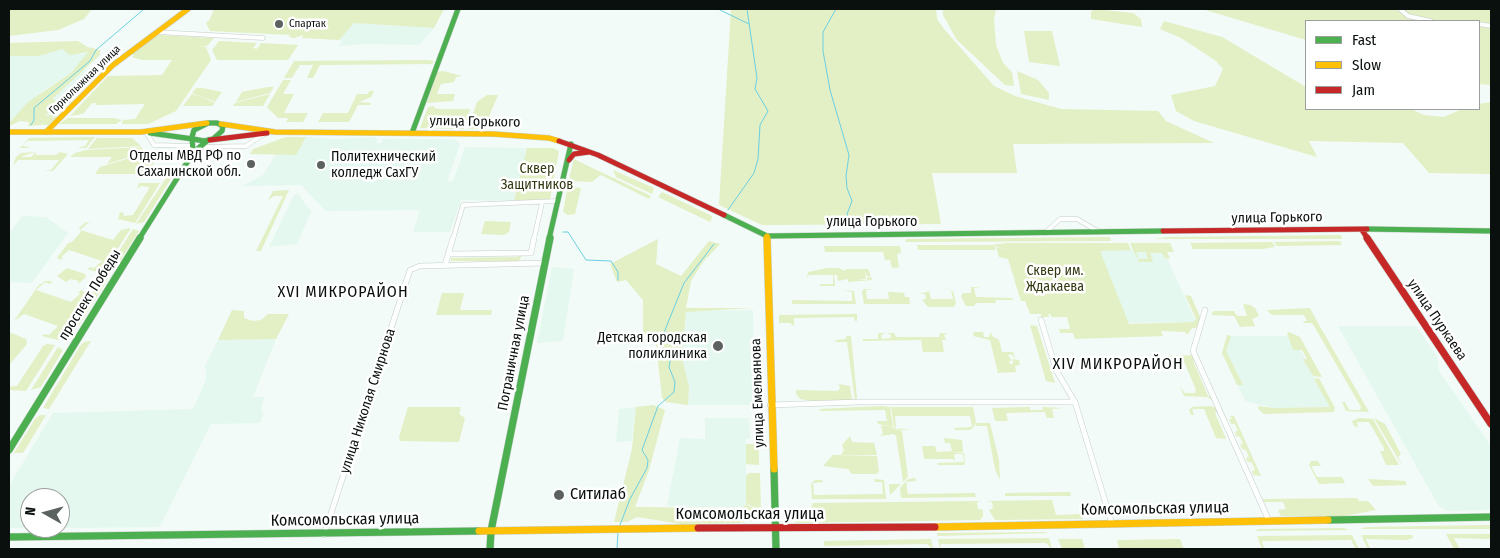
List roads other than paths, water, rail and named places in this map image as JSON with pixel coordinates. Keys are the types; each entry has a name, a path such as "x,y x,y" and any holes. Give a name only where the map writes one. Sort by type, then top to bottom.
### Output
{"main road":[{"name":"Горнолыжная улица","path":"46,132 106,72 155,32 188,9"},
{"path":"412,133 458,9"},
{"path":"144,132 194,145 192,137 194,130 208,123"},
{"path":"9,132 144,132 208,123"},
{"name":"улица Горького","path":"208,123 276,132"},
{"name":"проспект Победы","path":"9,450 194,145 208,140 222,131 221,124"},
{"name":"улица Горького","path":"194,145 208,140 276,132 531,136 571,144 592,152 766,236 1362,230 1491,231"},
{"name":"Пограничная улица","path":"563,142 566,149 566,163"},
{"name":"Пограничная улица","path":"490,549 491,531 571,144"},
{"path":"566,163 574,154 592,152"},
{"name":"улица Пуркаева","path":"1362,230 1491,424"},
{"name":"улица Емельянова","path":"766,236 776,549"},
{"name":"Комсомольская улица","path":"9,537 324,534 623,528 776,529 1491,517"}],"street":[{"path":"1400,9 1408,16 1426,20"},
{"path":"155,32 263,38"},
{"path":"144,132 154,145 179,146 246,146 265,133"},
{"path":"179,146 194,145"},
{"path":"545,263 445,265 463,205 558,201"},
{"path":"529,264 542,203"},
{"path":"1045,233 1060,219 1077,219 1100,232"},
{"path":"448,254 531,253"},
{"name":"улица Николая Смирнова","path":"324,534 406,280 413,268 445,265"},
{"path":"1205,310 1193,351 1270,522"},
{"path":"1041,320 1056,370 1075,402 1112,524"},
{"path":"770,406 859,402 1075,402"}],"waterway":[{"path":"31,125 34,120 34,108 90,61 96,50 144,9"},
{"path":"704,9 710,9"},
{"path":"718,9 749,24"},
{"path":"728,210 754,173 758,159 760,125 768,111 755,89 757,78 747,9"},
{"path":"836,9 823,32 823,51 830,90 849,155 846,176 847,188 852,201 847,214 851,229"},
{"path":"563,232 568,232 586,260 611,261 618,272 618,280"},
{"path":"620,525 630,499 647,468 648,460 642,450 658,406 674,392 675,382 669,367 671,357 660,351 663,335 684,283 714,244"},
{"path":"617,549 618,532"}],"place":[{"name":"Спартак","path":"279,24"},
{"name":"Отделы МВД РФ по Сахалинской обл.","path":"251,164"},
{"name":"Политехнический колледж СахГУ","path":"321,165"},
{"name":"Детская городская поликлиника","path":"718,346"},
{"name":"Ситилаб","path":"559,495"}],"district":[{"name":"XVI МИКРОРАЙОН","path":"343,293"},
{"name":"XIV МИКРОРАЙОН","path":"1118,365"}],"park label":[{"name":"Сквер Защитников","path":"537,177"},
{"name":"Сквер им. Ждакаева","path":"1055,280"}]}
